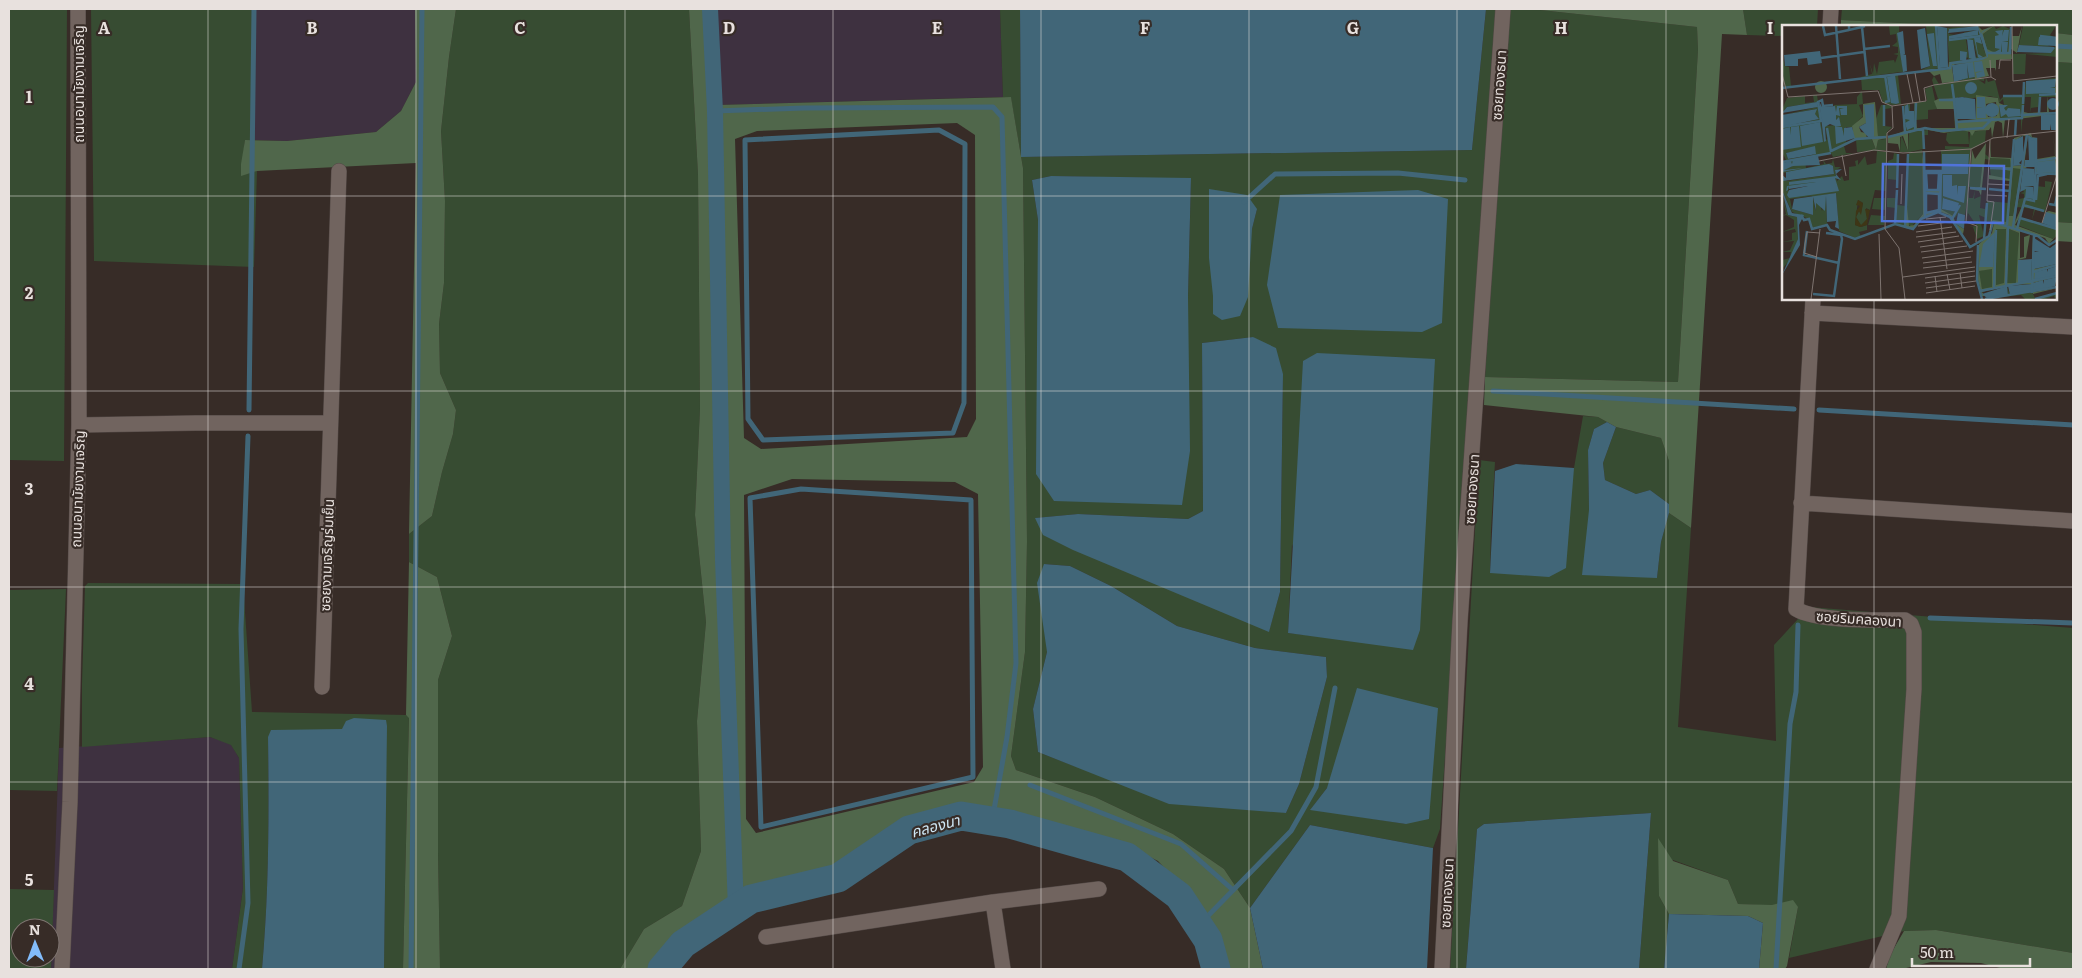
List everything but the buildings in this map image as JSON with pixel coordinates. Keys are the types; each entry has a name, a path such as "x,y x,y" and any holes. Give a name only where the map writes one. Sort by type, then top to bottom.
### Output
{"street":[{"name":"ถนนอนามัยงามเจริญ","path":"62,969 70,802 79,425 78,9"},
{"name":"ซอยทองธนา","path":"1442,969 1460,621 1503,9"},
{"path":"1830,25 1831,9"},
{"name":"ซอยงามเจริญร่มเย็น","path":"322,687 330,423 334,370 338,171"},
{"path":"1812,306 2073,327"},
{"name":"ซอยริมคลองนา","path":"1812,306 1796,609 1801,612 1825,617 1905,620 1911,624 1914,632 1914,689 1899,916 1877,969"},
{"path":"79,425 330,423"},
{"path":"1801,503 2073,521"},
{"path":"766,937 993,902 1099,889"},
{"path":"993,902 1003,969"}],"shaded area":[{"path":"253,9 415,9 416,82 401,111 376,132 287,141 255,140"},
{"path":"714,9 1000,9 1003,97 717,105"},
{"path":"210,737 231,744 239,758 243,888 232,969 51,969 60,968 60,918 53,918 59,748"}],"green space":[{"path":"9,9 67,9 64,461 9,460"},
{"path":"91,9 253,9 255,140 245,140 241,175 257,171 254,267 94,261"},
{"path":"415,9 456,9 441,131 445,201 444,283 439,324 440,373 456,410 453,434 432,516 409,534 416,163 257,171 241,176 241,164 245,140 287,141 376,132 401,111 416,82"},
{"path":"456,9 689,9 698,175 700,409 695,515 706,622 697,721 701,851 682,906 644,929 620,969 440,969 438,680 452,636 437,577 409,562 409,534 432,516 453,434 456,410 440,373 439,324 444,283 445,201 441,131"},
{"path":"689,9 714,9 717,105 1011,97 1023,168 1027,541 1025,652 1011,756 1016,770 1095,797 1173,834 1224,869 1250,908 1263,969 1228,969 1219,934 1187,892 1158,861 1121,843 1007,811 955,809 896,830 846,865 820,877 752,891 706,918 682,935 654,969 620,969 644,929 682,906 701,851 697,721 706,622 695,515 700,409 698,175","holes":["957,123 975,135 976,419 967,437 761,449 744,438 735,139 757,131","792,479 955,482 978,494 983,767 974,782 756,833 746,819 744,495"]},
{"path":"1000,9 1020,9 1021,156 1011,98 1003,97"},
{"path":"1486,9 1497,9 1440,829 1433,848 1310,825 1250,908 1224,869 1173,834 1095,797 1016,770 1011,756 1025,652 1027,541 1023,168 1021,157 1472,150","holes":["1051,176 1191,179 1188,297 1038,220 1032,180","1257,209 1252,229 1213,313 1213,296","1253,337 1283,374 1280,592 1269,631 1036,518 1078,514 1188,519 1203,511 1202,343","1292,544 1324,637 1288,633","1045,564 1070,566 1111,586 1177,626 1255,648 1326,657 1327,677 1299,784 1286,813 1074,766 1038,752 1033,709 1047,652","1327,788 1406,824 1311,809"]},
{"path":"1509,9 1531,9 1697,27 1698,50 1678,382 1485,377"},
{"path":"1531,9 1743,9 1747,35 1722,34 1691,528 1669,513 1669,461 1661,438 1616,427 1598,417 1484,405 1485,377 1678,382 1698,50 1697,27"},
{"path":"1743,9 1818,9 1817,25 1782,25 1782,36 1747,35"},
{"path":"1842,9 2073,9 2073,35 2057,33 2057,25 1940,25 1841,20"},
{"path":"1841,20 1940,25 1841,25"},
{"path":"2057,33 2073,35 2073,63 2057,62"},
{"path":"2057,62 2073,63 2073,223 2057,222"},
{"path":"2057,222 2073,223 2073,242 2057,241"},
{"path":"1583,416 1598,417 1607,422 1594,429 1588,450 1589,510 1657,578 1661,542 1669,513 1691,528 1678,727 1776,741 1774,645 1809,607 2073,628 2073,953 1936,930 1904,931 1789,958 1798,907 1738,904 1728,880 1673,860 1659,896 1669,914 1664,969 1639,969 1651,813 1484,824 1477,829 1466,969 1450,969 1479,460 1495,462 1490,573 1574,468"},
{"path":"1616,427 1661,438 1669,461 1669,504 1650,490 1636,494 1605,480 1603,463"},
{"path":"409,562 437,577 452,636 438,680 440,969 403,969 409,718 406,715"},
{"path":"88,583 243,584 252,712 406,715 409,717 403,969 384,969 386,720 343,729 268,737 268,853 262,969 232,969 243,888 239,758 231,745 210,737 82,747 85,586"},
{"path":"66,589 57,791 9,790 9,590"},
{"path":"1658,838 1673,861 1728,880 1738,904 1772,905 1793,900 1798,907 1785,969 1759,969 1763,923 1748,916 1669,914 1659,896"},
{"path":"9,889 54,890 53,918 10,918 10,968 51,969 9,969"},
{"path":"1936,930 2073,953 2073,969 2004,969 1981,963 1931,962 1902,969 1886,969 1890,955 1904,931"}],"water":[{"path":"1020,9 1486,9 1472,150 1021,157"},
{"path":"1051,176 1191,178 1188,297 1190,451 1182,505 1054,501 1036,474 1038,220 1032,180"},
{"path":"1209,189 1247,195 1257,209 1252,229 1248,297 1240,316 1222,320 1213,314 1209,258"},
{"path":"1418,190 1448,199 1442,323 1422,332 1278,328 1267,285 1280,195"},
{"path":"1253,337 1276,348 1283,374 1280,592 1269,632 1073,550 1043,535 1035,518 1078,514 1188,519 1203,511 1202,343"},
{"path":"1317,353 1435,359 1420,630 1413,650 1288,633 1303,361"},
{"path":"1607,422 1616,427 1603,463 1605,480 1636,494 1650,490 1669,504 1669,513 1661,542 1657,578 1582,575 1589,510 1588,450 1594,429"},
{"path":"1516,464 1574,468 1566,568 1549,577 1490,573 1495,471"},
{"path":"1044,564 1070,566 1111,586 1177,626 1255,648 1326,657 1327,677 1299,784 1286,813 1169,804 1038,752 1033,709 1047,652 1037,583"},
{"path":"1357,688 1438,708 1429,819 1406,824 1310,810 1327,788"},
{"path":"354,718 386,720 387,726 384,969 262,969 268,853 268,737 271,730 342,729 346,721"},
{"path":"1651,813 1639,969 1466,969 1477,829 1484,824"},
{"path":"1310,825 1433,848 1427,969 1263,969 1250,908"},
{"path":"1669,914 1748,916 1763,923 1759,969 1664,969"}],"waterway":[{"path":"249,410 254,9"},
{"path":"411,969 422,9"},
{"path":"710,9 715,111 723,560 736,909"},
{"path":"2057,46 2073,47"},
{"path":"715,111 804,108 993,107 1002,117 1016,663 1007,737 992,821"},
{"path":"939,130 965,144 964,403 953,433 763,440 748,419 745,140 939,130"},
{"path":"1244,202 1275,174 1398,173 1465,180"},
{"path":"1493,391 1794,409"},
{"path":"1819,410 2073,425"},
{"path":"239,969 248,903 241,629 248,436"},
{"path":"801,489 971,500 973,777 761,827 750,498 801,489"},
{"path":"1930,618 2073,623"},
{"path":"1776,969 1790,724 1796,692 1798,625"},
{"path":"1199,925 1291,831 1316,787 1335,688"},
{"path":"1030,785 1181,844 1233,890"},
{"name":"คลองนา","path":"662,969 683,944 751,899 838,878 909,830 961,816 1010,824 1127,857 1179,896 1208,940 1216,969"}]}
